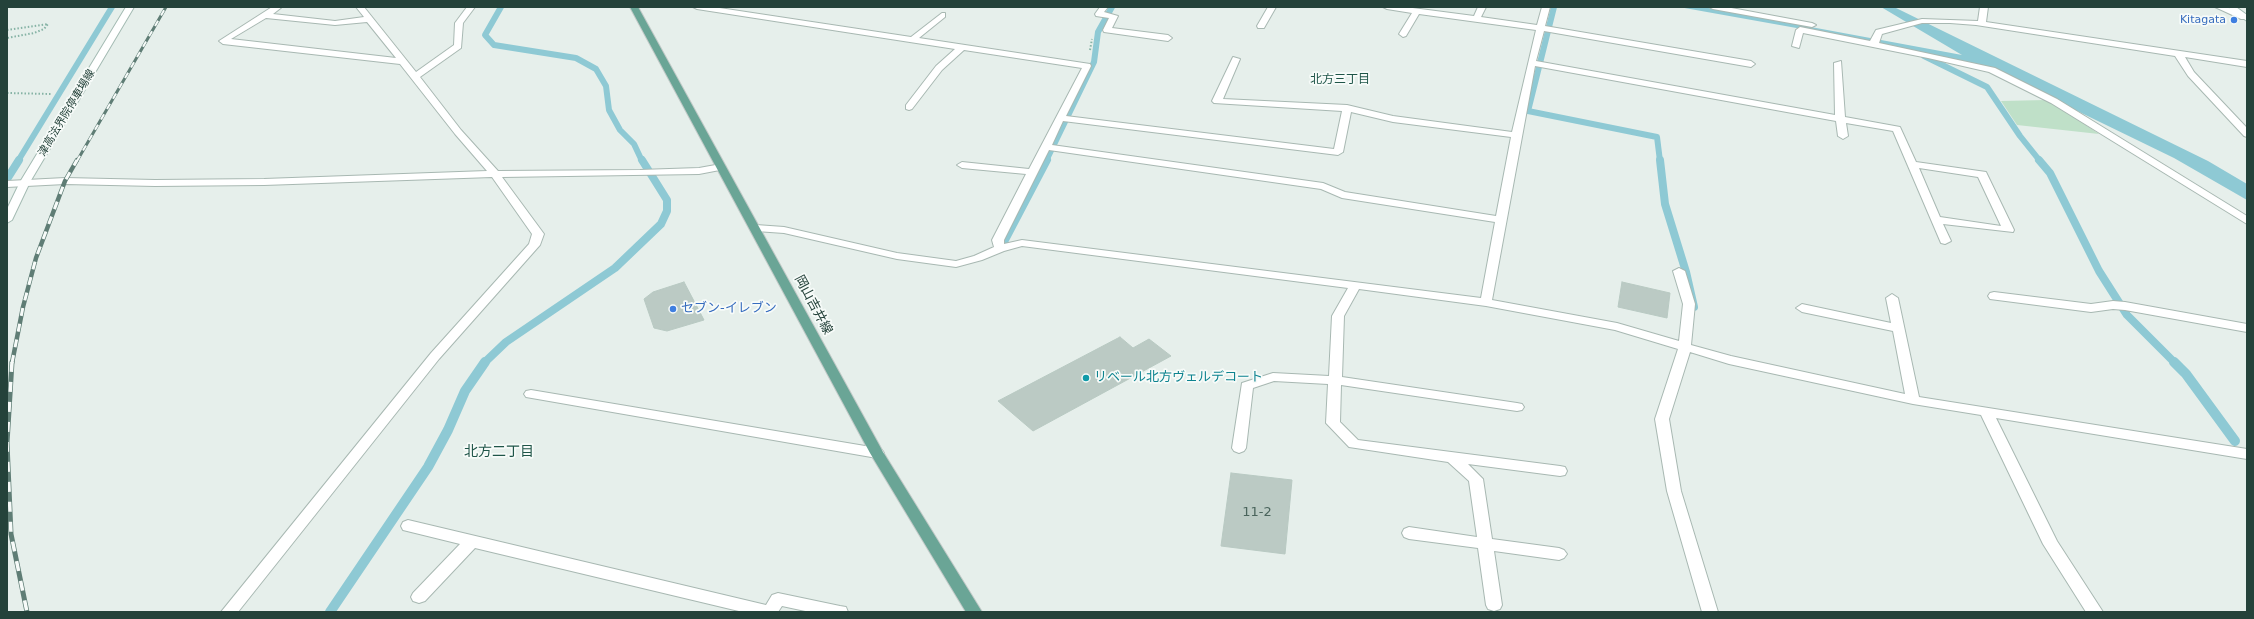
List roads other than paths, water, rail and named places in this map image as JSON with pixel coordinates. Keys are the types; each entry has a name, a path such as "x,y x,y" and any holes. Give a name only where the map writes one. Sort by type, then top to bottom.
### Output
{"main road":[{"name":"岡山吉井線","path":"634,7 756,228 877,453 974,612"}],"street":[{"name":"津高法界院停車場線","path":"7,220 25,182 130,7"},
{"path":"278,7 223,41 404,62"},
{"path":"229,612 435,356 534,245 538,234 535,227 495,174 458,132 416,76 360,7"},
{"path":"416,76 458,46 459,23 471,7"},
{"path":"697,7 1087,66 1065,119 1051,147 1032,172 998,240 1000,248"},
{"path":"1262,26 1272,7"},
{"path":"1387,7 1546,29 1751,64"},
{"path":"1476,20 1482,7"},
{"path":"1486,302 1516,135 1546,29 1546,7"},
{"path":"1713,7 1875,41 1992,70 2054,101 2247,221"},
{"path":"1982,24 1984,7"},
{"path":"2219,7 2245,18"},
{"path":"2231,7 2245,18"},
{"path":"1403,34 1417,11"},
{"path":"1106,13 1114,16 1107,30 1168,38"},
{"path":"264,15 335,23 371,20"},
{"path":"913,39 942,15"},
{"path":"1875,41 1879,32 1906,24 1934,20 1982,24 2179,55 2247,64"},
{"path":"1796,46 1800,30 1875,41"},
{"path":"909,107 939,68 962,47"},
{"path":"2179,55 2191,74 2247,134"},
{"path":"1236,59 1217,101 1347,108 1393,119 1516,135"},
{"path":"1838,63 1840,118 1843,136"},
{"path":"1537,64 1897,129 1945,241"},
{"path":"1065,119 1338,152 1347,108"},
{"path":"1051,147 1323,186 1342,195 1501,220"},
{"path":"1912,164 1982,174 2009,230 1936,220"},
{"path":"962,165 1032,172"},
{"path":"9,184 25,182 264,182 495,174 640,173 699,171 721,167"},
{"path":"756,228 784,230 890,254 956,264 978,258 1000,248 1022,243 1486,302 1617,327 1729,360 1913,400 2247,454"},
{"path":"1680,271 1689,304 1685,347 1662,419 1674,491 1710,612"},
{"path":"1356,285 1338,316 1333,423 1354,444 1560,471"},
{"path":"1994,296 2090,308 2119,305 2247,328"},
{"path":"1892,298 1913,400"},
{"path":"1802,308 1898,328"},
{"path":"1239,448 1247,386 1273,377 1335,380 1517,407"},
{"path":"532,394 877,453"},
{"path":"1986,412 2052,544 2095,612"},
{"path":"1452,458 1476,479 1494,604"},
{"path":"408,526 770,612 778,599 840,612"},
{"path":"1408,533 1559,554"},
{"path":"419,597 472,541"}],"water":[{"path":"1679,7 1703,7 1962,55 1881,7 1894,7 2208,161 2247,184 2247,200 2174,158 1997,72 1858,39"}],"waterway":[{"path":"18,161 112,7"},
{"path":"501,7 485,35 494,45 576,58 596,69 606,86 609,110 620,130 634,144 642,161"},
{"path":"1046,161 1094,62 1098,32 1112,7"},
{"path":"1554,7 1528,111 1657,137 1660,161"},
{"path":"1924,56 1987,87 2020,136 2040,161"},
{"path":"7,179 19,160"},
{"path":"485,362 506,342 615,268 661,224 667,211 667,200 642,160"},
{"path":"1005,240 1047,160"},
{"path":"1660,160 1665,204 1686,272 1694,307"},
{"path":"2039,160 2050,173 2099,271 2127,315 2186,374 2235,441"},
{"path":"330,612 428,467 448,430 465,391 485,362"}],"railway":[{"path":"77,161 166,7"},
{"path":"12,363 23,307 36,258 65,181 77,160"},
{"path":"12,362 7,443 11,534 27,612"}],"place":[{"name":"Kitagata","path":"2234,20"},
{"name":"セブン-イレブン","path":"673,309"},
{"name":"リベール北方ヴェルデコート","path":"1086,378"}],"district":[{"name":"北方三丁目","path":"1340,80"},
{"name":"北方二丁目","path":"499,452"}]}
